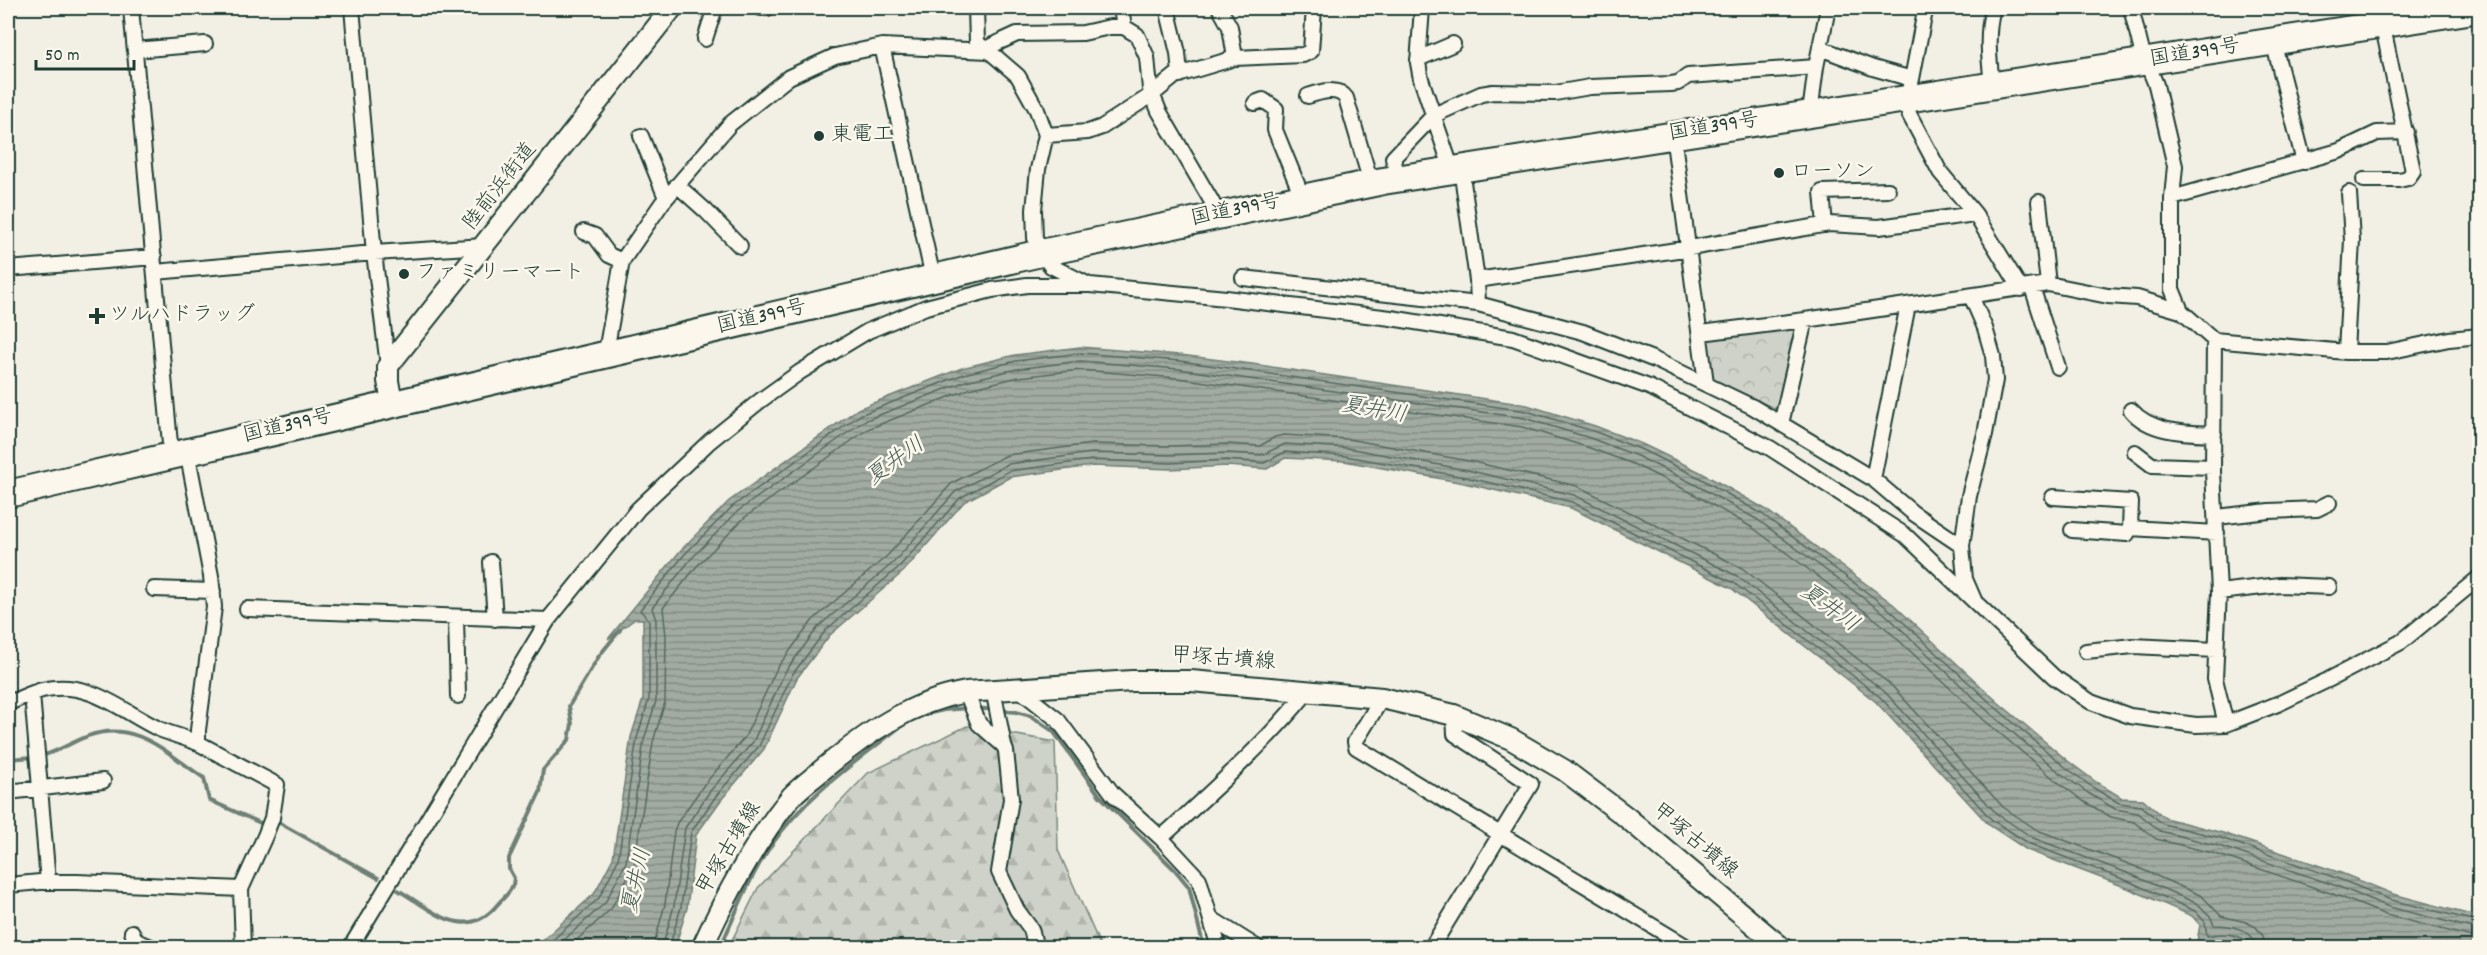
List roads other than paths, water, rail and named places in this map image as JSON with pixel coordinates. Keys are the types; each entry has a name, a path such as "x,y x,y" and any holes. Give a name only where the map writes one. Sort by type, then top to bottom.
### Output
{"highway":[{"name":"国道399号","path":"8,494 392,403 608,356 1041,253 1302,196 1398,178 1810,113 1910,88 1992,84 2273,41 2381,16 2480,9"}],"main road":[{"name":"陸前浜街道","path":"388,366 672,8"},
{"path":"388,366 392,403"},
{"name":"甲塚古墳線","path":"702,948 752,852 792,796 864,736 903,713 942,696 968,697 994,694 1016,687 1163,680 1219,682 1382,698 1454,715 1511,739 1564,770 1625,816 1782,948"}],"street":[{"path":"131,8 155,272 179,453 213,591 214,607 198,743"},
{"path":"352,8 374,253 388,366"},
{"path":"705,39 714,8"},
{"path":"761,8 768,8"},
{"path":"976,8 977,43 1018,76 1037,110 1046,135 1038,169 1034,210 1035,238 1041,253 1051,266 1090,285"},
{"path":"1121,8 1124,27"},
{"path":"1167,8 1178,53 1180,75"},
{"path":"1046,135 1088,132 1102,127 1180,75 1235,58 1303,55 1311,51 1314,8"},
{"path":"1422,8 1418,58 1421,79 1457,169 1477,280 1478,304"},
{"path":"1810,113 1816,67 1828,8"},
{"path":"1992,84 1989,48 1990,17 1993,8"},
{"path":"2131,8 2142,48 2156,85 2175,166 2172,198 2172,289 2181,311"},
{"path":"1220,9 1230,27 1235,58"},
{"path":"1925,12 1910,88 1910,114 1940,172 1974,214 2027,288 2058,367"},
{"path":"2364,180 2399,180 2409,178 2413,171 2381,16"},
{"path":"989,51 991,46 1017,34 1083,33 1110,27 1124,27 1137,35 1147,57 1150,89 1159,111 1212,202 1217,215"},
{"path":"2273,41 2304,162"},
{"path":"135,50 205,44"},
{"path":"1418,58 1453,44"},
{"path":"608,356 607,346 622,261 666,198 730,124 789,77 835,56 882,46 989,51"},
{"path":"882,46 933,278"},
{"path":"1820,48 1874,68 1910,88"},
{"path":"1398,178 1393,158 1434,115 1481,94 1493,92 1555,93 1590,87 1671,84 1678,83 1688,76 1816,67"},
{"path":"1308,96 1325,91 1343,93 1371,183"},
{"path":"1255,103 1263,100 1276,109 1275,130 1302,196"},
{"path":"2172,198 2339,151 2377,133 2406,132"},
{"path":"1673,134 1707,383"},
{"path":"641,136 666,198"},
{"path":"677,185 740,246"},
{"path":"1825,225 1822,192 1888,190"},
{"path":"2346,352 2352,240 2349,193"},
{"path":"2039,202 2048,284"},
{"path":"1477,280 1825,225 1879,226 1974,214"},
{"path":"584,232 596,236 609,255 622,261"},
{"path":"155,272 485,246"},
{"path":"8,269 154,257"},
{"path":"1243,278 1478,304 1583,332 1707,383 1753,407 1873,479 1912,513 1962,546"},
{"path":"1701,333 2048,284 2108,297 2137,298 2181,311 2214,340 2346,352 2387,352 2449,339 2480,336"},
{"path":"350,948 548,620 638,509 710,441 800,372 868,332 947,301 992,290 1028,285 1090,285 1226,298 1391,318 1502,336 1631,380 1770,448 1905,535 2054,677 2091,702 2130,716 2196,725 2226,724 2300,694 2400,642 2480,578"},
{"path":"1971,296 1985,328 1993,356 1995,380 1985,434 1969,496 1962,546 1965,579 1975,602"},
{"path":"1873,479 1908,305"},
{"path":"1781,424 1805,320"},
{"path":"2214,340 2213,467 2219,592 2215,679 2226,724"},
{"path":"2131,410 2142,421 2170,430 2214,434"},
{"path":"2134,452 2151,465 2213,467"},
{"path":"2053,497 2131,502 2130,528 2127,534 2072,530"},
{"path":"2217,517 2251,512 2318,509 2329,503"},
{"path":"2130,528 2217,533"},
{"path":"490,562 495,619"},
{"path":"2219,592 2280,585 2329,587"},
{"path":"154,590 213,591"},
{"path":"247,609 548,620"},
{"path":"456,618 458,696"},
{"path":"2086,651 2133,646 2216,650"},
{"path":"1016,687 1058,720 1113,794 1161,838 1199,879 1219,948"},
{"path":"8,703 43,690 65,688 89,692 116,702 159,729 198,743 277,785 268,827 241,889 243,948"},
{"path":"1161,838 1251,755 1308,690"},
{"path":"32,694 48,882"},
{"path":"994,694 1011,799 999,872 1017,910 1031,929 1036,948"},
{"path":"968,697 979,724 1003,739"},
{"path":"1382,698 1355,742 1356,747 1689,948"},
{"path":"1431,948 1531,784 1455,734 1454,715"},
{"path":"8,792 103,781"},
{"path":"8,885 48,882 241,889"},
{"path":"1212,919 1258,948"},
{"path":"132,932 139,943 154,948"}],"water":[{"name":"夏井川","path":"1080,347 1180,355 1252,364 1527,405 1595,426 1642,444 1700,472 1765,509 1893,604 1999,703 2068,761 2122,798 2143,799 2165,818 2223,833 2341,873 2393,894 2479,917 2479,947 2247,948 2219,939 2212,942 2209,947 2196,947 2200,925 2192,916 2125,887 2027,850 1989,825 1876,702 1731,588 1571,508 1464,483 1344,461 1285,458 1267,469 1227,466 1170,469 1092,466 1010,477 964,502 904,571 830,635 797,678 764,749 721,800 696,835 687,908 675,947 535,947 594,894 613,858 631,737 643,699 643,619 635,619 608,639 680,551 729,501 858,409 962,368 1015,355"}],"waterway":[{"path":"398,890 435,913 460,922 473,922 485,916 508,893 514,878 509,869 509,858 540,792 543,770 569,740 572,724 569,706 599,656 620,630"},
{"path":"922,715 968,708"},
{"path":"975,708 1016,712 1031,716 1053,731 1100,796 1175,870 1189,887 1204,948"},
{"path":"720,948 757,868 786,826 834,779 905,723"},
{"path":"41,756 88,736 105,732 136,735 163,749 204,778 209,800 265,825"},
{"path":"8,759 34,757"},
{"path":"273,824 278,822 378,878"}],"place":[{"name":"東電工","path":"819,136"},
{"name":"ローソン","path":"1779,173"},
{"name":"ファミリーマート","path":"404,274"},
{"name":"ツルハドラッグ","path":"97,316"}]}
